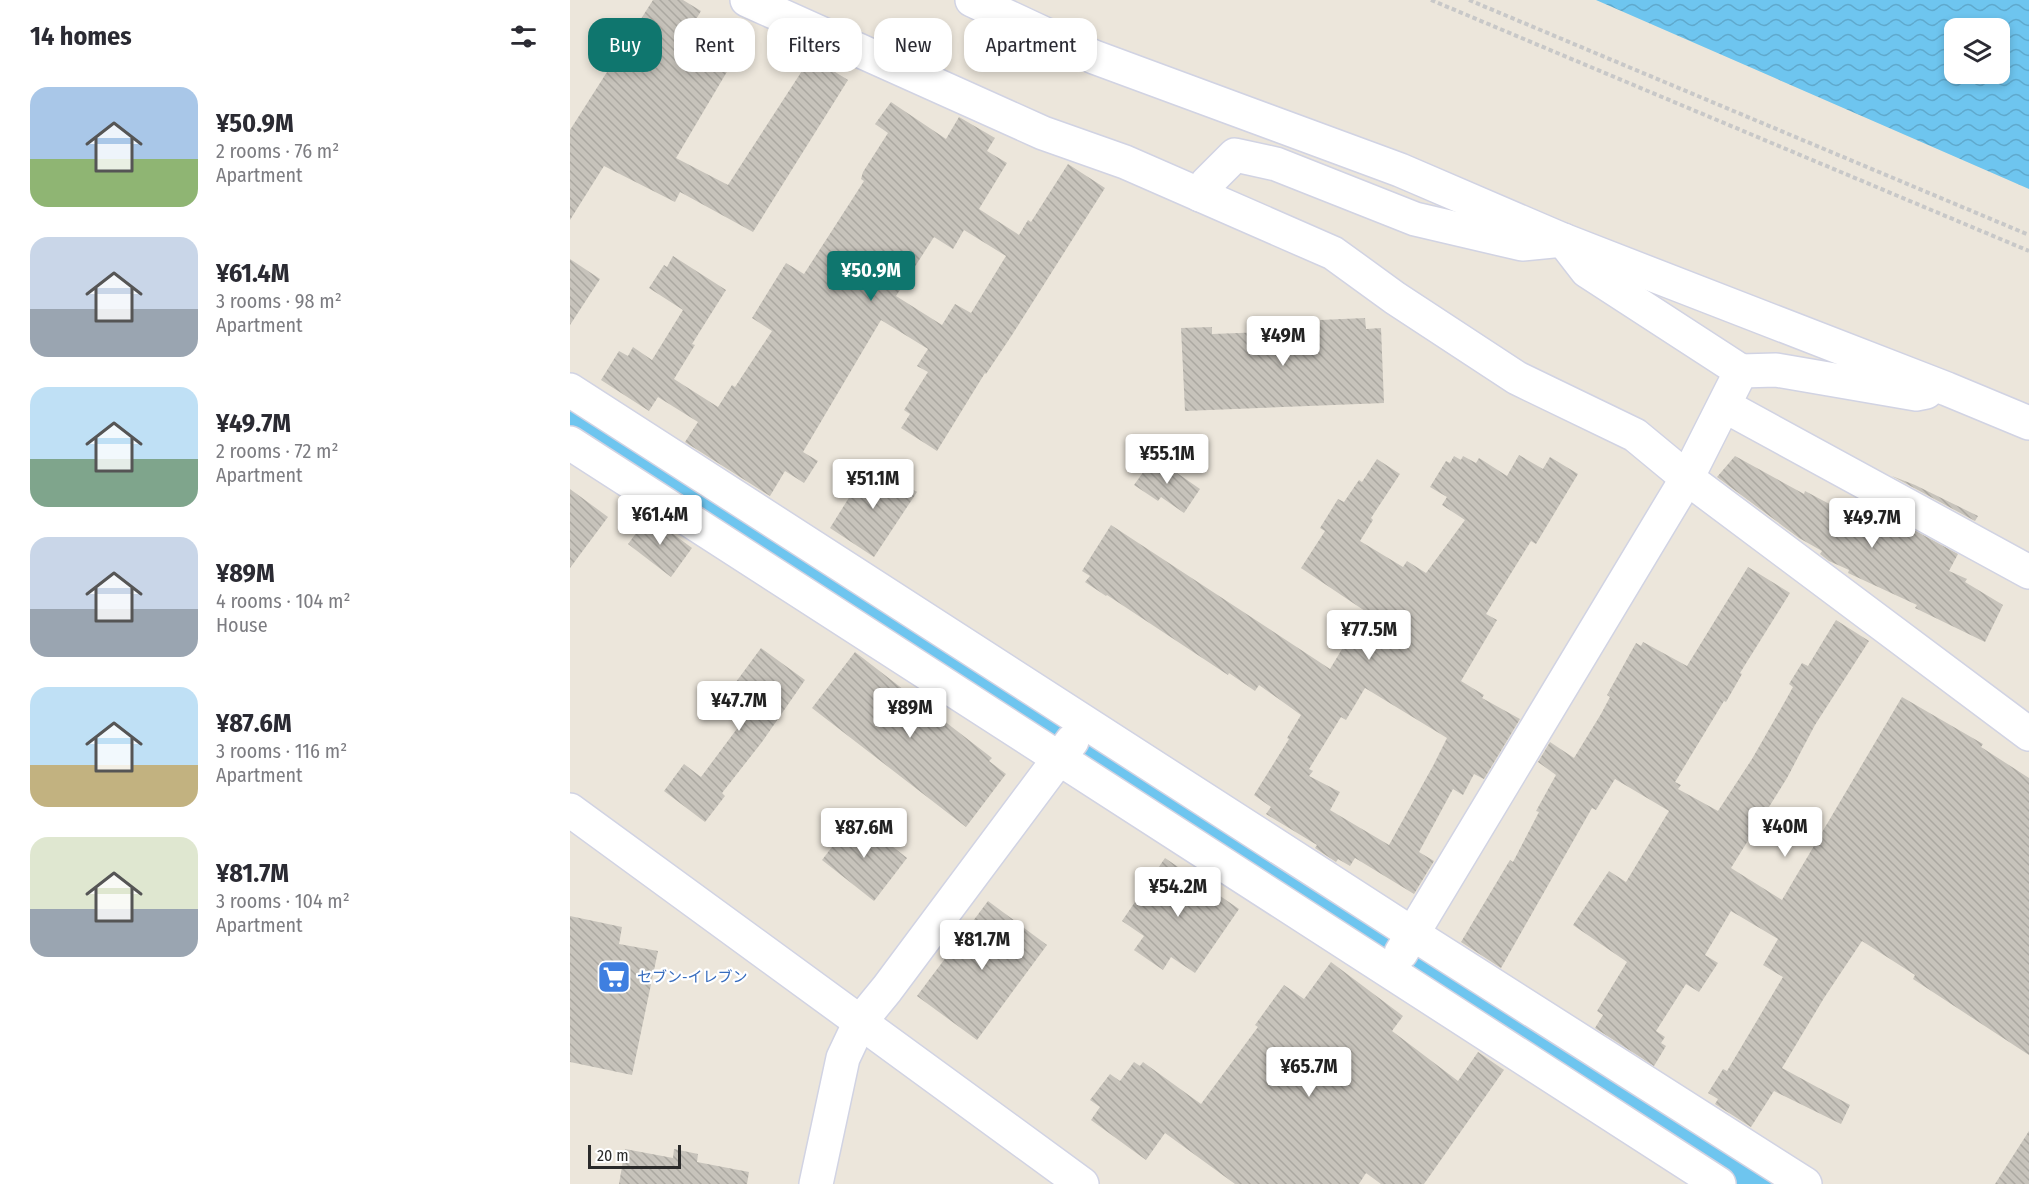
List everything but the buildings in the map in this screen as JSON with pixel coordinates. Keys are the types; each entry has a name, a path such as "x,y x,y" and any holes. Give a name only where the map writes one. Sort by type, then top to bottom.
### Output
{"street":[{"path":"747,0 1043,133 1125,162 1333,253 1395,298 1517,378 1635,435 1687,478 2029,734"},
{"path":"993,4 1094,57 1400,171 1563,240 2029,423"},
{"path":"1200,195 1207,183 1235,155 1276,164 1415,219 1522,244 1563,240"},
{"path":"1563,240 1587,271 1742,371 1776,370 1916,394 1947,389"},
{"path":"1402,951 1687,478 1742,371"},
{"path":"570,390 1074,738 1402,951 1805,1184"},
{"path":"1725,406 2029,572"},
{"path":"570,443 1074,738 1402,951 1719,1184"},
{"path":"816,1184 843,1058 860,1022 1074,738"},
{"path":"570,810 1082,1184"}],"path":[{"path":"1431,0 2029,251"},
{"path":"1469,0 2029,235"}],"water":[{"path":"1596,0 2029,0 2029,189"}],"waterway":[{"path":"570,413 1765,1184"}],"place":[{"name":"セブン-イレブン","path":"614,977"}]}
